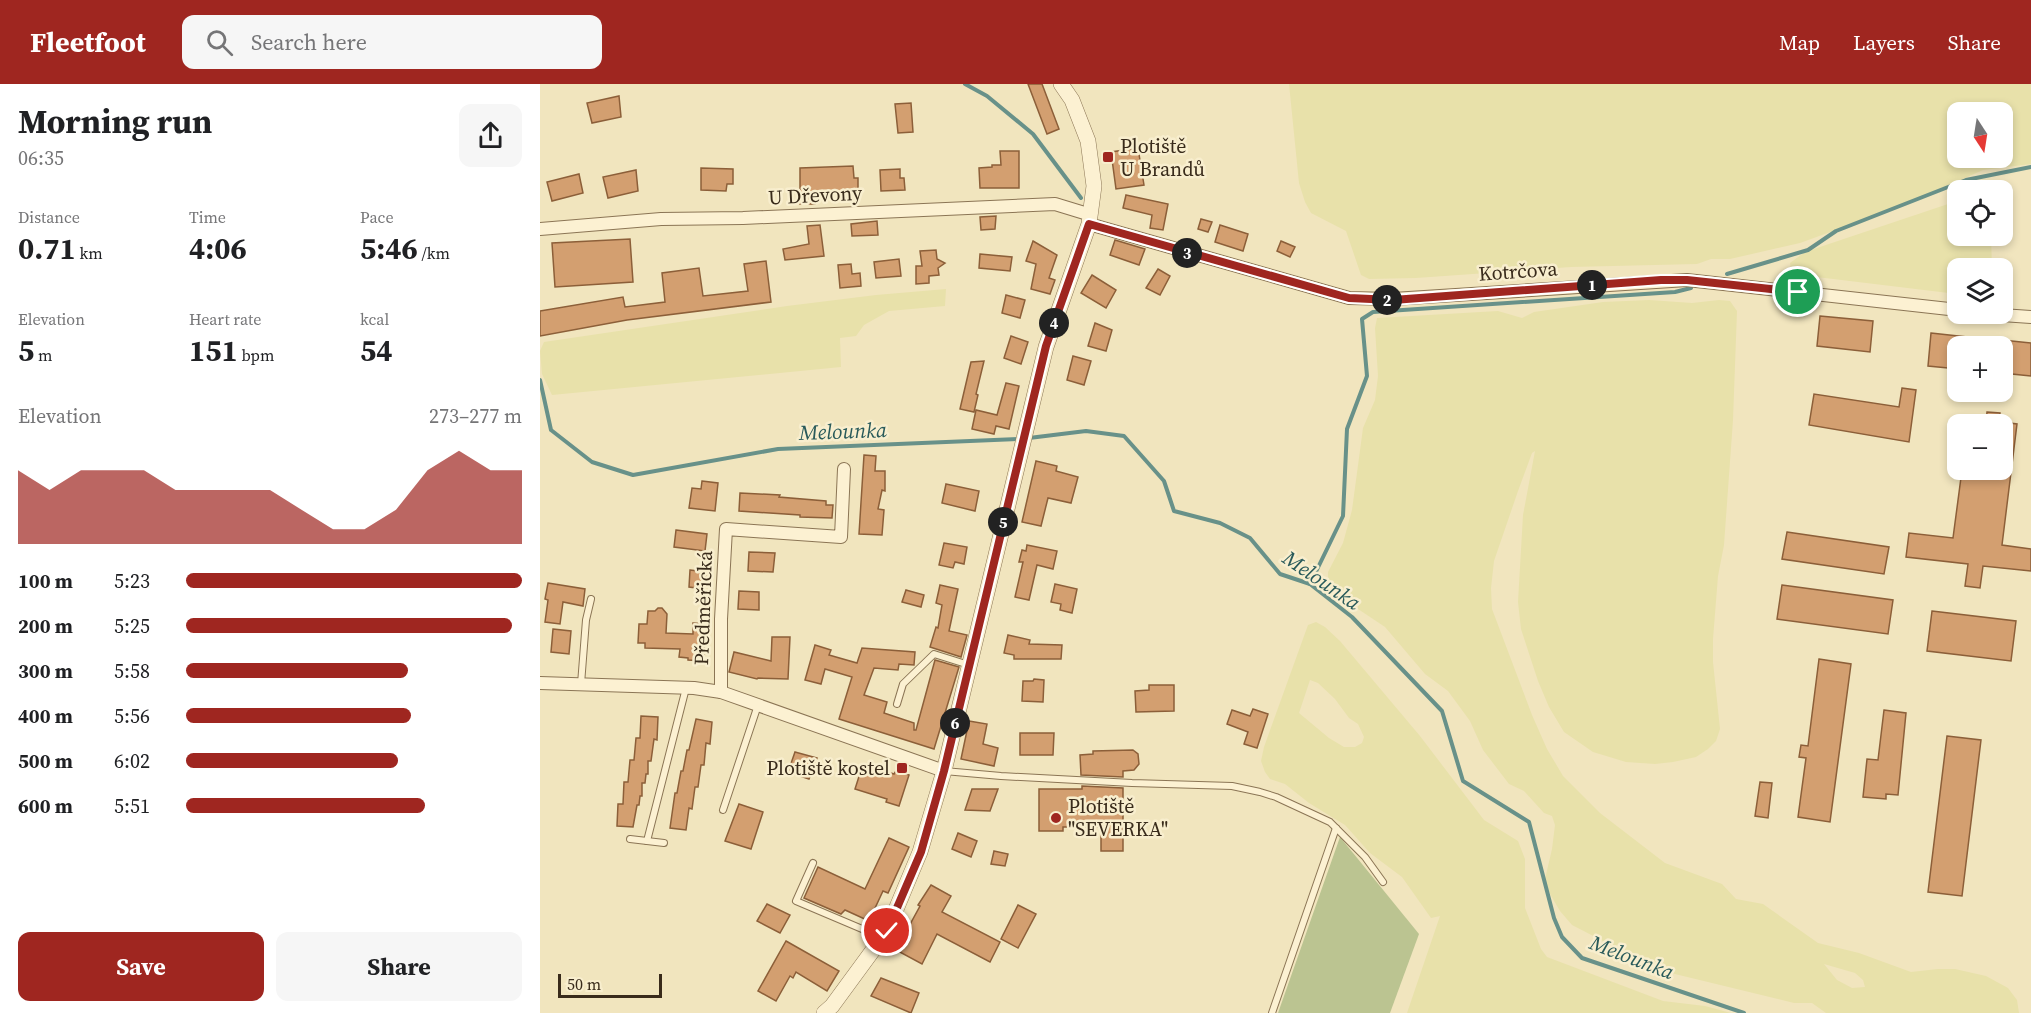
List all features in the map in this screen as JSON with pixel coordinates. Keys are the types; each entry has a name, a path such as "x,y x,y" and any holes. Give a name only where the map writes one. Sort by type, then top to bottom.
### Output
{"street":[{"path":"829,1010 887,931 921,852 944,771 1046,346 1090,220 1094,186 1088,141 1072,100 1061,84"},
{"name":"U Dřevony","path":"540,229 661,219 743,218 1054,204 1090,220"},
{"name":"Kotrčova","path":"1090,220 1349,298 1393,300 1687,280 1947,309"},
{"path":"2013,315 2031,316"},
{"name":"Předměřická","path":"721,692 721,619 726,529 841,537 844,469"},
{"name":"Předměřická","path":"540,682 686,688 721,692 944,771"}],"lane":[{"path":"581,684 586,620 591,599"},
{"path":"897,704 903,684 934,654 969,665"},
{"path":"647,841 686,688"},
{"path":"723,810 758,705"},
{"path":"944,771 1132,783 1232,786 1276,797 1330,822 1365,857 1383,882"},
{"path":"1272,1013 1336,828"},
{"path":"630,839 664,843"},
{"path":"813,863 796,901 881,937"}],"shaded area":[{"path":"1289,84 2031,84 2031,164 2013,166 2013,102 1947,102 1947,168 1999,168 1983,170 1960,180 1947,180 1947,186 1899,207 1800,243 1730,259 1711,259 1697,264 1571,267 1369,279 1361,275 1346,231 1311,213 1299,183"},
{"path":"1947,204 1947,246 1991,246 1992,258 1947,258 1947,293 1792,274 1790,263 1805,252"},
{"path":"946,289 945,306 889,311 864,325 856,336 840,338 841,367 552,395 542,374 540,351 544,342 787,306"},
{"path":"1649,300 1692,303 1719,300 1730,301 1737,311 1733,420 1724,545 1718,576 1713,639 1720,729 1716,741 1696,757 1655,764 1626,762 1593,752 1564,732 1549,707 1538,681 1521,629 1518,602 1523,515 1535,451 1532,453 1494,561 1491,588 1492,609 1547,749 1563,776 1600,813 1665,863 1722,884 1736,899 1763,904 1818,943 1859,953 1911,972 1955,969 1986,976 2008,988 2017,1000 2019,1013 1826,1013 1812,1003 1794,1003 1646,967 1636,958 1572,925 1550,894 1545,879 1555,825 1552,816 1544,813 1524,791 1509,784 1483,750 1470,721 1448,691 1425,674 1385,627 1352,605 1338,602 1330,591 1328,572 1343,543 1352,510 1363,428 1375,400 1378,376 1375,328 1377,318 1498,311 1522,318 1534,312 1603,302","holes":["1824,964 1855,973 1863,980 1865,987 1852,988 1837,980"]},
{"path":"1316,622 1340,641 1420,736 1484,820 1518,841 1525,859 1525,908 1541,949 1547,957 1663,1001 1705,1006 1731,1013 1407,1013 1440,916 1431,918 1402,877 1370,853 1345,825 1309,803 1285,784 1270,779 1261,761 1308,625","holes":["1310,680 1318,683 1335,699 1349,718 1358,724 1364,737 1362,743 1355,747 1344,747 1329,738 1299,713"]}],"green space":[{"path":"1340,837 1419,934 1390,1013 1278,1013"}],"building":[{"path":"1028,84 1042,84 1059,129 1047,134"},
{"path":"619,96 621,117 592,123 587,103"},
{"path":"911,103 913,132 898,133 895,104"},
{"path":"1138,148 1144,185 1116,189 1111,152"},
{"path":"1000,151 1019,151 1019,188 980,188 979,168 1001,165"},
{"path":"853,166 854,178 858,178 858,192 815,194 815,204 800,204 800,168"},
{"path":"701,168 733,169 733,184 727,184 726,191 701,190"},
{"path":"900,169 900,178 904,178 905,190 881,191 880,170"},
{"path":"636,170 638,191 608,198 603,177"},
{"path":"579,174 583,193 552,201 547,182"},
{"path":"1126,195 1168,204 1163,230 1150,228 1152,215 1123,208"},
{"path":"996,216 995,229 981,230 980,217"},
{"path":"1201,219 1212,222 1208,232 1198,229"},
{"path":"877,221 878,235 852,236 851,224"},
{"path":"820,225 824,256 785,260 783,249 809,244 807,226"},
{"path":"1220,225 1248,234 1243,251 1215,242"},
{"path":"630,239 633,282 555,287 552,243"},
{"path":"1115,240 1145,249 1139,265 1110,255"},
{"path":"1033,241 1057,255 1049,278 1055,280 1050,294 1031,289 1036,264 1026,261"},
{"path":"1281,241 1295,247 1290,257 1277,251"},
{"path":"936,250 937,259 945,263 938,268 939,275 929,276 929,283 916,284 916,266 922,266 920,251"},
{"path":"980,254 1012,257 1010,271 979,268"},
{"path":"899,259 901,276 876,278 874,262"},
{"path":"766,261 771,302 627,320 540,336 540,311 623,297 625,307 665,302 662,273 699,268 703,296 748,291 744,264"},
{"path":"851,264 852,274 860,273 861,286 840,288 838,265"},
{"path":"1158,269 1170,276 1160,295 1146,288"},
{"path":"1092,275 1116,290 1106,308 1081,293"},
{"path":"1006,295 1025,300 1020,318 1002,313"},
{"path":"1820,316 1873,321 1870,352 1817,346"},
{"path":"1095,323 1112,330 1106,351 1088,346"},
{"path":"1931,333 1958,336 1947,336 1947,368 1928,366"},
{"path":"1011,336 1028,342 1021,364 1004,358"},
{"path":"2013,341 2031,343 2031,376 2013,374"},
{"path":"1073,356 1091,361 1084,385 1067,380"},
{"path":"984,361 974,412 960,409 971,362"},
{"path":"1006,383 1019,386 1009,429 996,426 994,434 972,429 976,410 997,415"},
{"path":"1902,388 1916,390 1909,442 1809,425 1814,394 1899,407"},
{"path":"2013,423 2017,424 2013,456"},
{"path":"864,455 876,456 875,471 885,471 885,491 882,490 878,509 884,510 882,535 859,534"},
{"path":"1036,461 1057,466 1056,471 1078,477 1071,503 1048,498 1041,526 1022,522"},
{"path":"1961,480 2010,480 2002,545 2031,549 2031,571 1983,566 1980,588 1965,586 1968,564 1906,557 1909,533 1953,538"},
{"path":"702,481 718,483 715,511 689,508 692,488 701,489"},
{"path":"946,484 979,491 975,511 942,503"},
{"path":"740,493 826,501 826,505 833,505 832,518 739,511"},
{"path":"676,530 707,534 705,551 674,547"},
{"path":"1787,532 1889,547 1884,574 1782,559"},
{"path":"944,543 967,547 964,564 955,562 953,568 939,565"},
{"path":"1027,545 1057,551 1053,569 1037,565 1029,600 1015,597 1023,562 1019,562 1022,550 1026,551"},
{"path":"749,552 775,553 773,572 748,571"},
{"path":"690,570 706,572 704,589 689,587"},
{"path":"548,583 585,589 583,606 563,602 560,624 545,622"},
{"path":"1055,584 1077,589 1072,613 1060,610 1061,604 1051,602"},
{"path":"940,585 958,589 949,631 967,635 961,657 930,647 936,627 938,628 942,605 936,603"},
{"path":"1782,585 1893,600 1888,634 1777,619"},
{"path":"906,590 924,595 921,607 902,602"},
{"path":"739,591 759,592 759,610 738,609"},
{"path":"662,608 667,614 666,633 693,634 693,623 706,624 703,661 679,657 680,649 645,648 645,643 638,643 639,624 647,624 648,611 655,611"},
{"path":"1932,611 2016,621 2011,661 1927,651"},
{"path":"553,629 571,631 569,654 551,652"},
{"path":"1008,635 1030,640 1029,644 1062,645 1061,659 1014,659 1014,655 1004,653"},
{"path":"772,637 790,637 788,679 757,679 729,672 734,652 771,661"},
{"path":"815,645 831,650 829,655 857,663 862,648 915,652 914,665 899,664 898,670 874,668 864,695 887,702 884,713 914,723 914,730 916,730 935,660 959,667 934,749 839,719 852,677 825,669 821,684 805,680"},
{"path":"1819,659 1851,664 1830,822 1798,817 1806,758 1799,757 1801,745 1808,746"},
{"path":"1044,680 1043,702 1022,701 1023,681"},
{"path":"1149,685 1174,685 1174,711 1136,712 1135,691 1149,690"},
{"path":"1253,709 1268,714 1257,748 1244,744 1248,732 1227,724 1232,710 1250,716"},
{"path":"1884,710 1906,713 1898,795 1886,794 1886,799 1863,797 1867,759 1878,760"},
{"path":"641,716 658,717 657,740 654,739 651,761 648,761 648,774 646,774 645,783 642,783 642,796 637,805 633,827 617,826 618,804 623,804 624,782 628,782 630,760 634,760 636,738 640,738"},
{"path":"696,719 712,722 710,744 706,743 704,765 701,765 698,787 695,787 692,809 689,808 686,830 670,828 675,793 677,793"},
{"path":"969,721 987,724 983,744 998,748 994,766 961,759"},
{"path":"1020,733 1054,733 1053,755 1020,755"},
{"path":"1947,736 1981,740 1962,896 1928,892"},
{"path":"1133,750 1138,754 1139,764 1134,770 1123,771 1123,777 1081,775 1080,755 1093,754 1093,751"},
{"path":"795,752 817,758 809,779 788,772"},
{"path":"863,764 894,774 896,771 909,775 899,806 886,802 887,799 855,789"},
{"path":"1760,782 1772,783 1768,818 1755,816"},
{"name":"Plotiště \"SEVERKA\"","path":"1082,786 1123,788 1123,851 1101,851 1101,827 1063,827 1063,831 1039,831 1039,789 1082,789"},
{"path":"972,789 998,789 990,811 965,810"},
{"path":"739,804 763,812 751,849 725,841"},
{"path":"958,833 977,841 971,857 952,849"},
{"path":"889,838 909,847 888,893 883,891 869,921 845,910 841,914 804,898 818,867 865,889"},
{"path":"994,851 1008,854 1005,866 991,864"},
{"path":"931,885 951,896 942,912 1000,942 990,962 937,934 922,964 896,950 920,906 918,905"},
{"path":"767,904 790,915 780,933 757,921"},
{"path":"1018,905 1036,914 1018,948 1001,939"},
{"path":"786,941 839,971 827,991 796,972 793,978 790,976 776,1001 758,991"},
{"path":"881,978 919,993 911,1013 871,996"}],"waterway":[{"path":"965,84 987,96 1033,134 1081,198"},
{"path":"1727,274 1808,250 1836,231 1966,180 2031,167"},
{"path":"1310,584 1343,516 1347,429 1367,376 1362,319 1373,312 1675,292 1691,288"},
{"name":"Melounka","path":"540,380 551,430 592,462 633,475 778,449 1019,439"},
{"name":"Melounka","path":"1029,438 1086,431 1124,436 1164,481 1174,511 1220,523 1250,538 1280,574 1310,584 1352,617 1442,711 1463,781 1529,822 1554,918 1562,937 1582,958 1744,1013"}],"place":[{"name":"Plotiště U Brandů","path":"1108,157"},
{"name":"Plotiště kostel","path":"902,768"},
{"name":"Plotiště \"SEVERKA\"","path":"1056,818"}],"route":[{"path":"887,931 921,852 944,771 1046,346 1089,224 1331,295 1349,298 1393,300 1661,280 1718,282 1798,292"}]}
